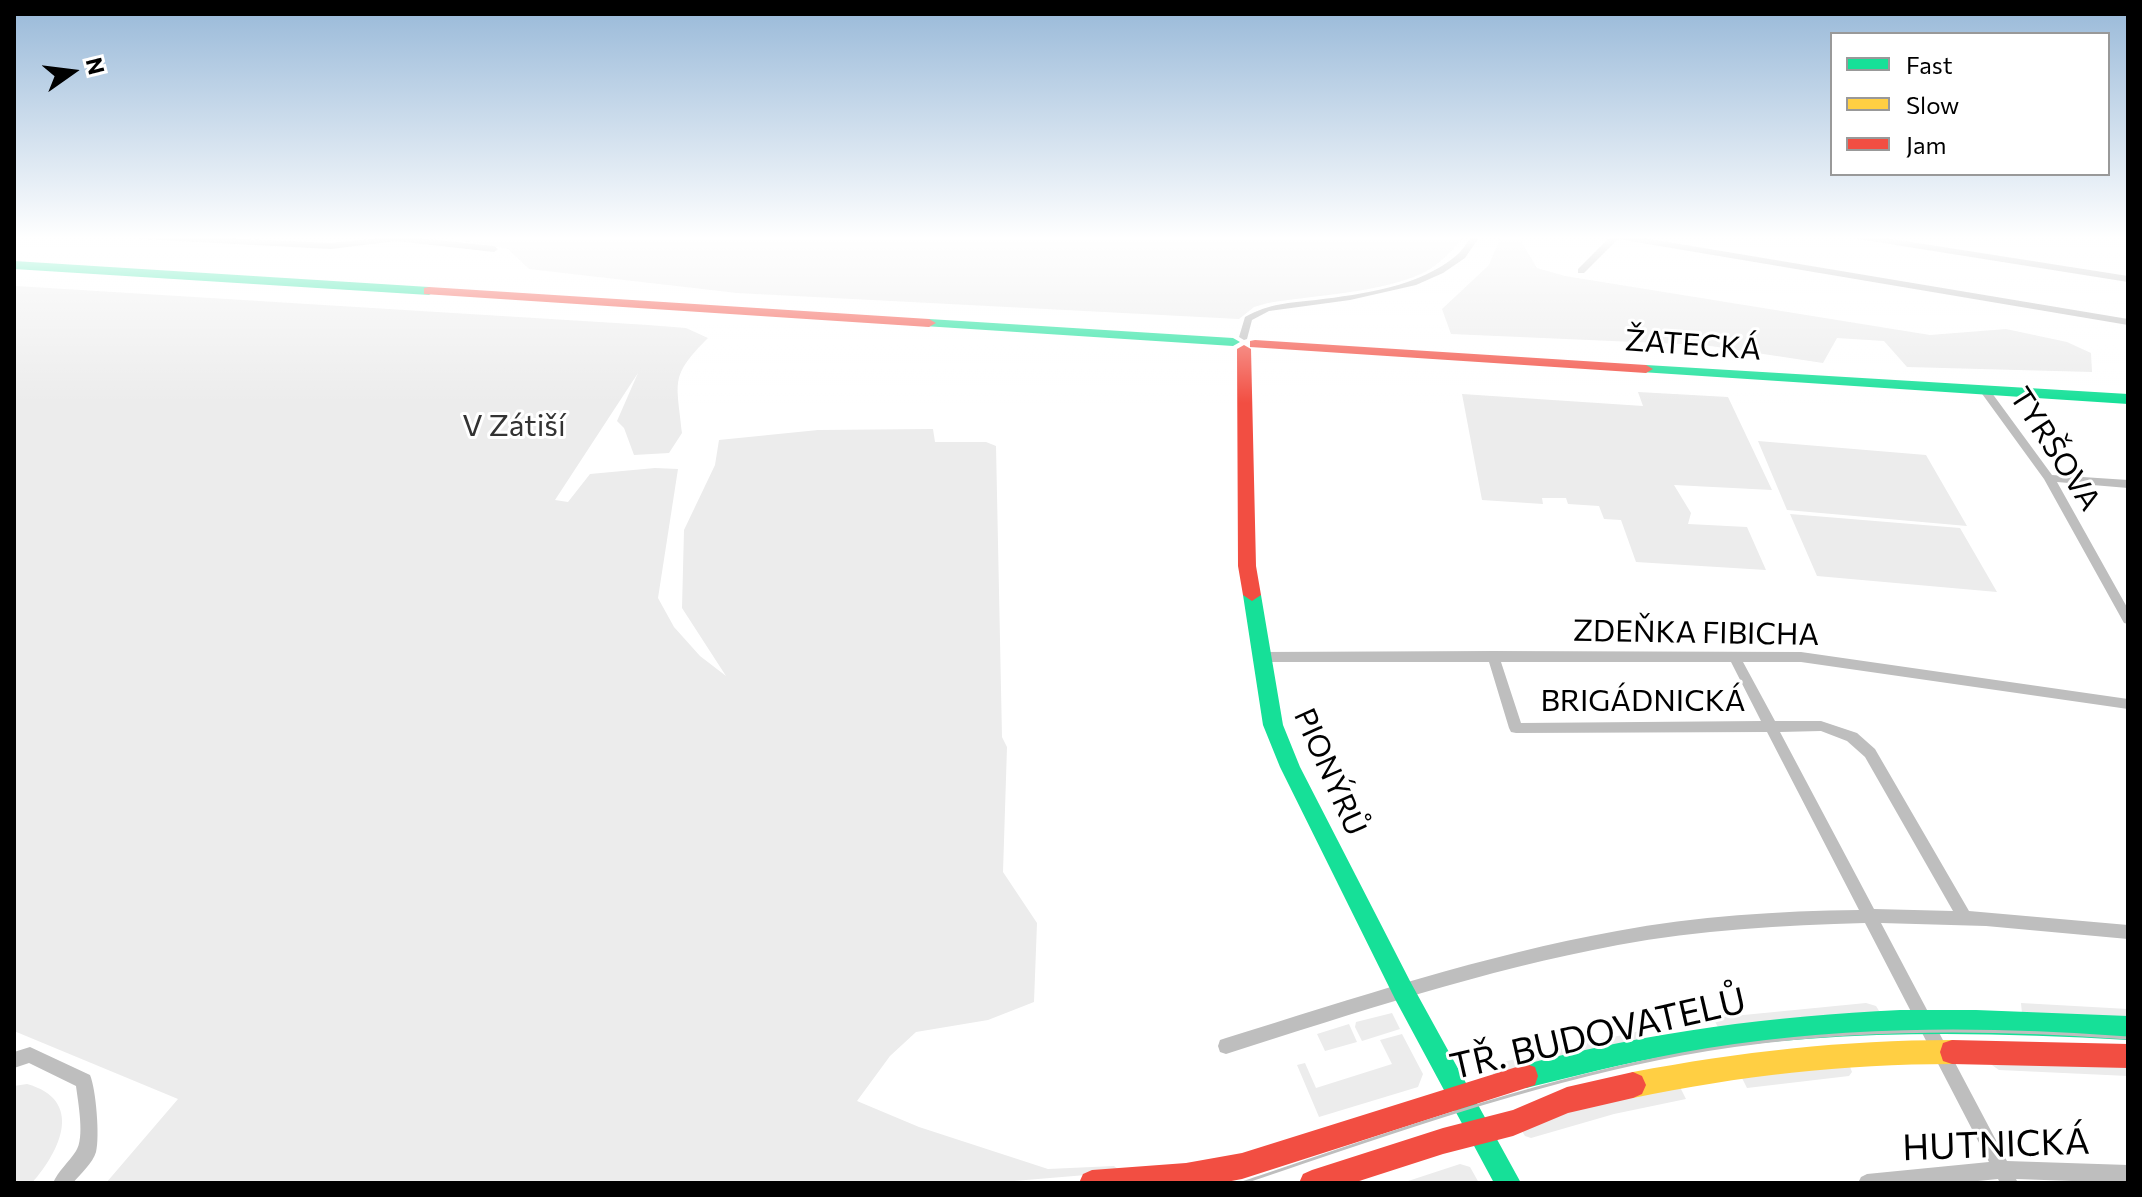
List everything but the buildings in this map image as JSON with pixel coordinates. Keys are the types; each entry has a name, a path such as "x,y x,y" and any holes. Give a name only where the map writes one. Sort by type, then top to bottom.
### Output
{"street":[{"name":"ŽATECKÁ","path":"438,292 2128,399"},
{"path":"1244,343 1248,319 1267,309 1371,292"},
{"path":"1949,292 2128,322"},
{"name":"PIONÝRŮ","path":"1244,343 1247,566 1273,725 1290,767 1403,991 1508,1183"},
{"name":"TYRŠOVA","path":"1985,391 2049,478 2128,620"},
{"path":"2049,478 2128,484"},
{"name":"BRIGÁDNICKÁ","path":"1493,656 1516,728 1821,726 1852,737 1870,753 1965,918"},
{"path":"1734,656 2006,1177"},
{"name":"ZDEŇKA FIBICHA","path":"1261,657 1801,657 2128,704"},
{"path":"1226,1046 1403,991 1575,946 1714,925 1872,917 1965,918 2128,932"},
{"name":"TŘ. BUDOVATELŮ","path":"1092,1183 1201,1175 1240,1167 1316,1145 1460,1095 1545,1071 1789,1025 1924,1018 2128,1028"},
{"name":"TŘ. BUDOVATELŮ","path":"1312,1183 1522,1120 1567,1100 1699,1071 1787,1060 1907,1051 2128,1056"},
{"path":"14,1060 30,1055 84,1081 88,1150 62,1183"},
{"name":"HUTNICKÁ","path":"1867,1183 2128,1174"}],"green space":[{"name":"V Zátiší","path":"16,292 111,292 648,325 686,328 708,338 681,371 678,390 682,433 669,453 634,455 624,428 617,421 638,373 555,500 568,502 590,474 678,469 658,598 674,627 700,656 726,676 682,608 684,530 715,465 719,440 818,430 933,429 935,442 986,442 996,446 1002,737 1007,747 1003,872 1037,923 1034,1002 988,1020 916,1032 890,1056 857,1101 919,1127 1048,1169 1114,1166 1122,1172 990,1183 106,1183 178,1099 14,1031"},
{"path":"727,292 1347,292 1268,303 1254,307 1239,319"},
{"path":"1460,292 1663,292 1930,335 2006,329 2067,342 2091,353 2092,372 1907,367 1884,341 1837,338 1823,363 1704,345 1451,334 1442,309"},
{"path":"1638,392 1728,397 1772,490 1674,485 1691,513 1688,524 1747,527 1766,570 1636,562 1621,520 1604,519 1599,506 1568,504 1566,498 1542,498 1543,504 1482,500 1462,394 1643,406"},
{"path":"1758,441 1926,455 1967,526 1787,510"},
{"path":"1790,514 1960,528 1997,592 1817,576"},
{"path":"1866,1003 1876,1006 1881,1014 1719,1029 1713,1018"},
{"path":"2021,1003 2128,1009 2128,1020 2022,1013"},
{"path":"1392,1013 1400,1029 1362,1041 1355,1027 1356,1022"},
{"path":"1349,1024 1357,1042 1325,1051 1317,1034"},
{"path":"1640,1031 1647,1041 1493,1078 1494,1066 1507,1061"},
{"path":"1402,1034 1423,1074 1418,1087 1319,1117 1297,1065 1305,1063 1316,1088 1392,1064 1380,1040"},
{"path":"1989,1063 2128,1065 2128,1076 1999,1070"},
{"path":"1849,1064 1852,1072 1849,1076 1747,1088 1741,1076"},
{"path":"27,1084 45,1091 56,1102 62,1127 51,1156 32,1183 14,1183 14,1086"},
{"path":"1680,1087 1686,1099 1614,1114 1531,1138 1525,1136 1520,1128 1572,1111"},
{"path":"1460,1164 1470,1167 1479,1183 1402,1183"}],"tram line":[{"path":"1242,1183 1515,1094 1682,1054 1848,1034 1960,1031 2128,1038"}],"traffic: fast":[{"path":"929,323 1233,342"},
{"path":"1646,369 2128,399"},
{"path":"1252,595 1273,725 1290,767 1403,991 1508,1183"},
{"path":"1526,1076 1600,1057 1674,1043 1825,1025 1976,1021 2128,1028"}],"traffic: slow":[{"path":"1633,1085 1712,1070 1792,1060 1872,1053 1952,1052"}],"traffic: jam":[{"path":"442,292 929,323"},
{"path":"1255,344 1646,369"},
{"path":"1244,349 1247,566 1252,595"},
{"path":"1952,1052 2128,1056"},
{"path":"1092,1183 1186,1176 1242,1166 1526,1076"},
{"path":"1312,1183 1443,1141 1513,1123 1567,1100 1633,1085"}]}
